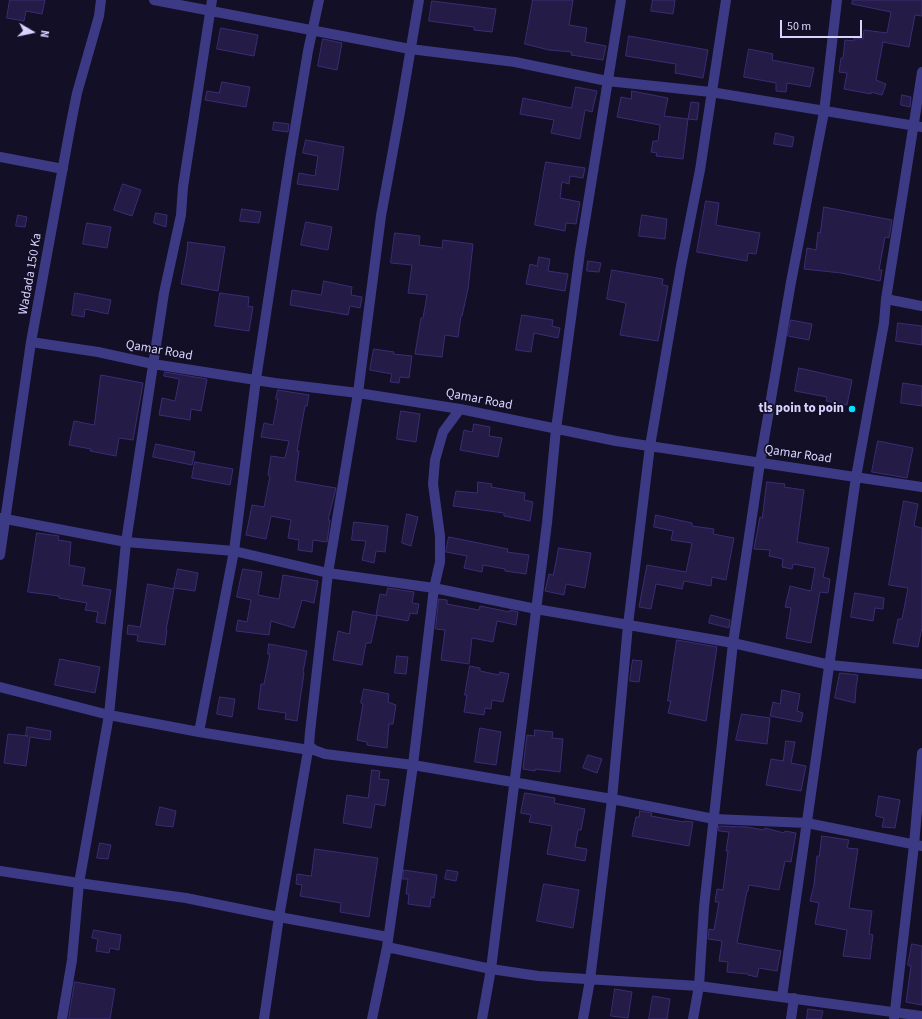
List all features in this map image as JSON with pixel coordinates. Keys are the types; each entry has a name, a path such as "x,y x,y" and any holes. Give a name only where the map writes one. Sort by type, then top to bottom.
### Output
{"street":[{"name":"Wadada 150 Ka","path":"0,555 3,519 31,342 77,92 99,16 101,0"},
{"path":"154,0 212,5 313,30 410,50 515,62 607,81 711,92 824,112 917,126"},
{"path":"199,732 234,551 256,380 290,158 308,51 319,0"},
{"path":"264,1019 279,917 309,748 328,573 358,393 381,216 419,0"},
{"path":"482,1019 491,969 551,488 556,429 580,252 621,0"},
{"path":"583,1019 590,980 612,799 628,625 650,446 681,266 700,170 726,0"},
{"path":"693,1019 699,986 704,907 733,644 760,463 791,282 824,112 837,0"},
{"path":"62,1019 72,960 79,883 109,715 126,542 164,293 180,215 183,187 212,5"},
{"path":"782,997 856,477 917,126 922,72"},
{"path":"0,157 63,169"},
{"path":"886,299 922,306"},
{"name":"Qamar Road","path":"31,342 98,352 153,364 460,409 616,441 922,487"},
{"path":"372,1019 387,947 434,588 440,562 440,536 433,484 435,460 443,432 460,409"},
{"path":"3,519 126,542 234,551 328,573 434,588 536,609 733,644 830,665 922,674"},
{"path":"0,687 109,715 199,732 309,748 326,754 412,765 612,799 714,819 807,823 918,846"},
{"path":"894,1015 918,846 922,753"},
{"path":"0,871 186,898 388,937"},
{"path":"387,947 491,969 538,976 699,986 794,998 894,1015 922,1016"},
{"path":"791,1019 794,998"}],"building":[{"path":"10,0 45,0 42,14 26,11 24,21 7,18"},
{"path":"533,0 573,0 569,25 587,28 585,42 606,46 603,60 571,55 572,52 549,50 525,44"},
{"path":"653,0 675,0 673,14 651,11"},
{"path":"853,0 922,0 922,16 915,15 909,47 883,42 876,80 886,84 882,95 871,92 871,94 844,89 847,73 839,72 841,58 843,58 845,40 854,41 854,38 863,39 864,30 887,33 891,12 852,4"},
{"path":"432,1 496,9 492,32 474,30 474,27 429,21"},
{"path":"221,28 258,35 254,56 217,49"},
{"path":"629,36 708,50 703,78 675,73 676,64 626,56"},
{"path":"323,39 342,43 337,70 318,66"},
{"path":"749,49 773,54 772,60 814,68 810,87 787,83 786,92 776,91 776,83 744,77"},
{"path":"222,82 250,87 246,107 205,100 207,91 219,93"},
{"path":"576,87 597,91 592,112 585,110 580,139 551,133 554,120 520,114 523,98 571,108"},
{"path":"632,91 668,98 664,116 688,119 683,159 656,156 657,153 651,152 653,141 658,141 660,125 617,117 621,97 631,99"},
{"path":"902,95 911,97 910,107 901,105"},
{"path":"691,102 699,103 697,120 688,119"},
{"path":"274,122 289,124 288,132 273,130"},
{"path":"776,133 794,137 792,147 774,144"},
{"path":"306,140 344,147 338,190 297,184 299,173 315,176 318,156 303,153"},
{"path":"546,162 585,168 583,178 570,176 569,184 562,182 560,198 580,202 576,224 566,223 565,231 535,225"},
{"path":"123,184 141,190 132,216 114,210"},
{"path":"706,201 719,203 716,225 760,233 756,254 748,253 747,261 697,252"},
{"path":"824,207 892,220 889,238 885,237 879,270 882,270 880,281 841,273 804,269 807,248 816,250 818,232 820,233"},
{"path":"242,209 261,212 259,223 240,221"},
{"path":"156,213 167,215 166,227 154,223"},
{"path":"18,215 27,217 25,227 16,226"},
{"path":"642,215 667,219 665,239 639,236"},
{"path":"306,222 332,227 328,250 301,245"},
{"path":"87,223 111,227 107,248 83,244"},
{"path":"395,233 420,236 419,245 442,248 443,240 473,244 468,289 461,316 458,337 445,335 442,357 415,354 421,318 423,318 427,295 408,293 412,265 391,263"},
{"path":"188,242 225,247 218,291 181,284"},
{"path":"539,257 550,259 548,271 568,274 565,291 526,284 530,264 537,266"},
{"path":"588,261 601,263 599,272 587,271"},
{"path":"612,270 663,279 662,285 668,286 658,341 620,335 626,303 607,299"},
{"path":"324,281 352,287 351,295 362,297 360,308 350,306 348,315 290,305 292,290 321,295"},
{"path":"75,293 111,300 108,314 85,309 84,317 72,315"},
{"path":"220,293 249,297 248,306 253,307 249,331 215,326"},
{"path":"522,315 553,320 552,326 560,328 558,338 534,333 531,352 516,350"},
{"path":"791,320 812,324 809,340 788,336"},
{"path":"898,323 922,326 922,345 896,341"},
{"path":"374,349 394,352 393,354 412,356 409,378 400,377 399,383 390,382 392,374 370,370"},
{"path":"799,368 852,380 847,405 826,401 827,397 795,391"},
{"path":"165,372 207,379 201,411 191,409 190,420 159,415 162,398 175,401 179,381 179,379 164,376"},
{"path":"101,375 143,383 133,440 119,438 116,456 69,445 74,421 94,425"},
{"path":"903,383 922,386 922,406 901,403"},
{"path":"278,390 309,395 307,406 305,406 297,451 299,451 295,481 336,488 328,520 330,520 327,542 313,540 312,552 298,550 299,540 288,538 291,520 271,516 266,539 246,535 252,505 264,507 270,476 268,475 271,456 285,458 289,441 261,437 264,423 273,425 278,399 276,399"},
{"path":"401,411 420,414 416,442 397,439"},
{"path":"474,424 490,427 489,436 502,438 498,457 460,450 464,430 472,432"},
{"path":"878,441 913,448 907,478 872,472"},
{"path":"156,444 195,452 192,465 153,457"},
{"path":"195,462 233,469 230,485 192,478"},
{"path":"478,482 492,484 491,487 525,493 524,500 533,502 530,521 504,516 504,513 453,506 456,491 477,493"},
{"path":"767,482 785,484 784,487 804,490 797,542 829,548 823,577 830,579 828,593 820,592 811,643 786,638 791,608 785,607 790,586 811,591 815,568 793,564 792,569 782,567 783,559 769,556 770,550 754,549 760,517 762,518"},
{"path":"904,501 918,504 914,526 922,528 922,627 918,647 893,643 898,619 902,619 908,588 889,585"},
{"path":"407,514 418,517 411,546 402,543"},
{"path":"656,515 692,523 692,526 714,529 713,534 734,538 726,580 712,577 711,586 684,581 682,589 656,584 651,609 639,607 647,565 686,572 692,543 671,540 673,531 654,527"},
{"path":"354,522 388,526 385,552 376,551 374,563 362,560 366,541 352,540"},
{"path":"37,533 59,536 58,540 71,542 69,565 85,568 82,585 111,590 105,624 96,622 98,612 85,610 87,603 59,598 59,596 28,592"},
{"path":"449,537 508,549 507,552 529,555 526,574 505,571 505,569 483,565 482,572 464,568 467,556 446,552"},
{"path":"559,548 591,553 585,588 566,584 564,595 545,591 549,574 553,575"},
{"path":"178,569 198,573 195,591 174,588"},
{"path":"243,569 262,572 258,595 279,599 283,575 318,581 314,603 302,600 294,628 271,621 269,635 236,631 238,620 247,622 251,600 237,597"},
{"path":"148,584 174,589 166,630 165,645 137,641 138,635 127,634 128,625 140,627"},
{"path":"388,588 414,592 412,603 419,604 417,614 410,613 408,621 376,615 380,594 386,595"},
{"path":"855,593 884,598 883,609 875,608 873,621 851,617"},
{"path":"439,599 447,600 447,604 479,610 480,606 510,612 510,610 518,612 516,625 497,621 493,642 472,638 469,664 441,660 445,630 436,629"},
{"path":"353,611 377,616 371,643 366,643 362,665 333,660 338,631 349,634"},
{"path":"711,615 730,620 729,628 709,623"},
{"path":"677,640 717,647 706,721 668,713 671,701 668,701"},
{"path":"269,644 307,651 297,721 285,719 286,713 258,709 261,684 264,684 270,654 268,654"},
{"path":"397,656 408,657 406,674 395,673"},
{"path":"60,659 100,667 95,693 55,685"},
{"path":"633,660 642,661 639,682 630,681"},
{"path":"470,666 480,668 480,671 499,675 500,672 509,674 503,702 492,700 491,709 485,708 484,715 464,712 467,695 465,695"},
{"path":"840,673 858,675 855,703 835,698"},
{"path":"364,689 389,694 388,702 396,705 393,724 389,724 387,748 367,745 367,742 357,740"},
{"path":"782,690 800,694 797,711 803,713 801,722 770,716 773,702 780,704"},
{"path":"220,697 235,699 232,717 217,714"},
{"path":"742,714 770,718 767,744 736,740"},
{"path":"27,727 51,731 50,740 30,737 26,766 4,763 8,734 26,736"},
{"path":"480,728 501,732 496,765 475,762"},
{"path":"535,730 553,732 552,738 563,739 560,772 523,769 527,735 534,736"},
{"path":"786,741 795,742 791,763 806,766 801,791 766,785 771,759 783,761"},
{"path":"588,755 602,759 597,773 583,768"},
{"path":"372,770 380,771 379,779 389,780 385,806 375,804 371,828 343,823 347,795 368,798"},
{"path":"525,793 555,798 554,803 585,809 581,830 578,830 575,847 587,849 585,861 547,854 552,826 529,822 531,815 521,813"},
{"path":"879,796 900,800 895,828 882,827 884,818 876,816"},
{"path":"160,807 176,811 173,827 156,825"},
{"path":"640,811 652,813 651,816 684,822 693,822 689,846 632,836 636,817 639,817"},
{"path":"719,826 747,827 764,830 765,828 784,833 785,831 796,833 791,862 785,861 779,890 749,885 737,943 781,951 777,971 759,968 757,977 748,974 727,972 728,962 719,961 722,941 708,939 709,929 714,930 719,902 715,902 717,889 723,890 728,851 726,851 729,832 719,831"},
{"path":"822,836 849,840 847,848 858,849 849,908 872,911 869,934 873,935 870,959 843,956 847,930 815,924 819,903 810,901 814,885 817,856 819,856"},
{"path":"100,843 111,845 108,859 97,858"},
{"path":"315,849 378,858 369,917 340,912 341,903 300,896 302,885 296,884 297,874 311,876"},
{"path":"404,870 437,875 434,898 431,897 430,907 408,904 409,894 406,894 408,879 403,879"},
{"path":"447,870 458,872 456,881 445,879"},
{"path":"544,884 579,890 573,928 537,921"},
{"path":"94,930 121,935 119,950 110,948 109,953 96,951 98,939 92,938"},
{"path":"912,944 922,946 922,1005 906,1002 911,966 908,965"},
{"path":"75,982 115,989 110,1019 69,1019"},
{"path":"615,989 632,992 628,1018 611,1016"},
{"path":"653,996 670,999 667,1019 649,1019"},
{"path":"808,1009 823,1011 821,1019 807,1019"}],"place":[{"name":"tls poin to poin","path":"852,409"}]}
